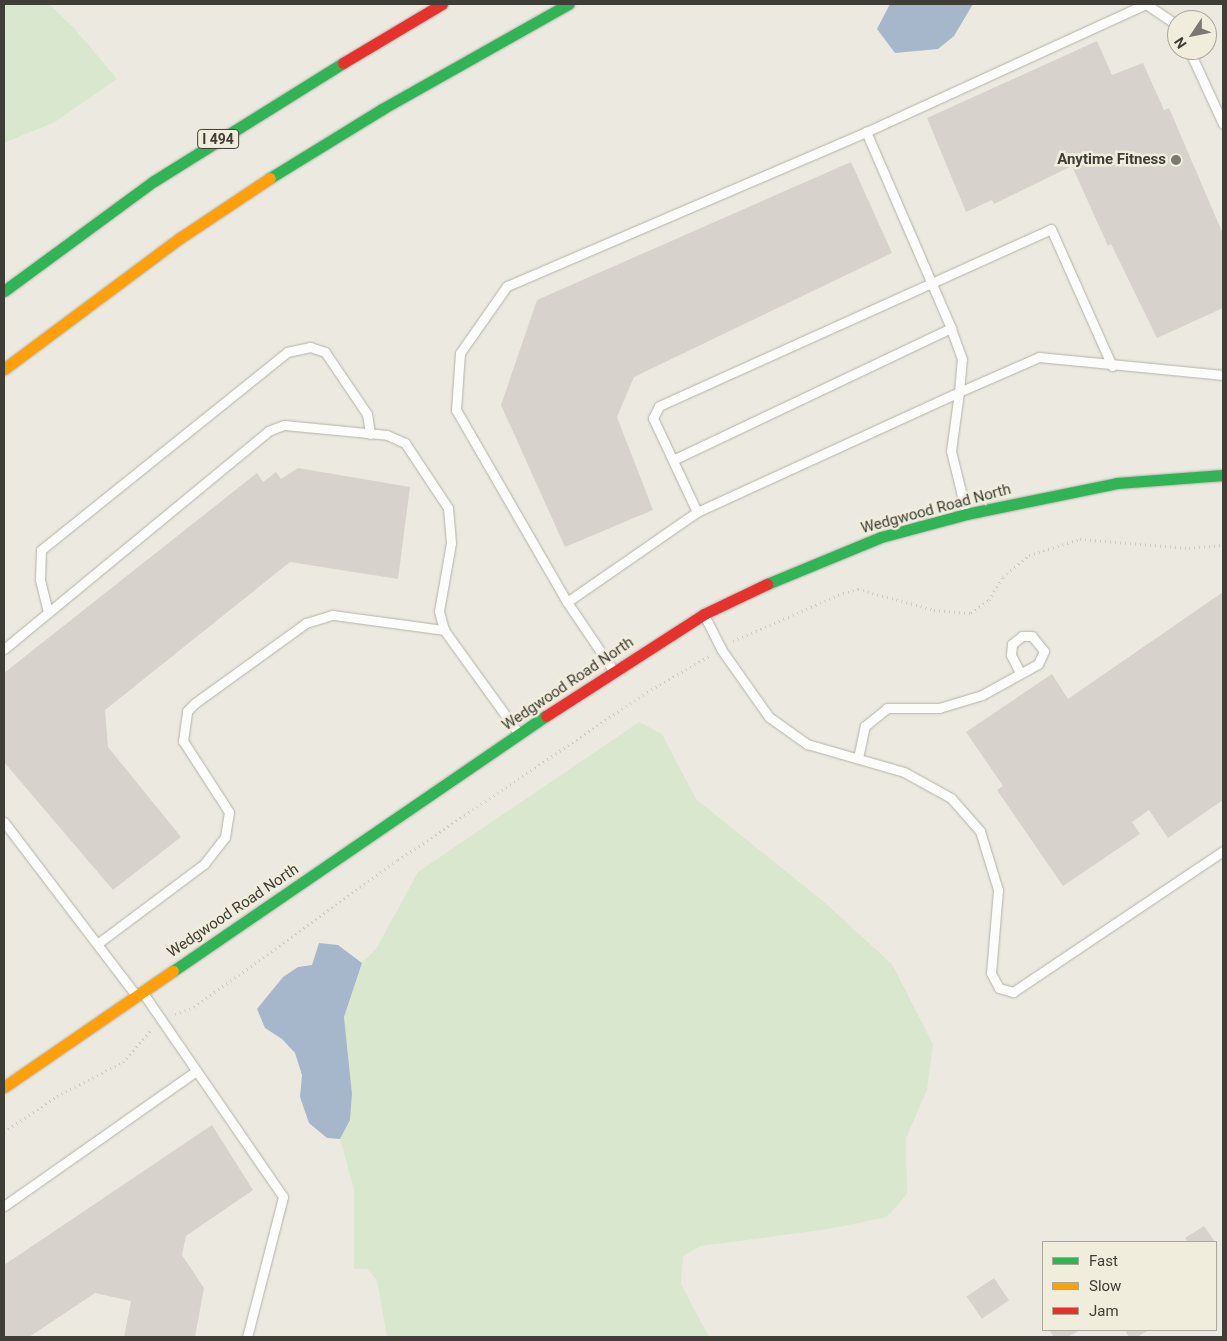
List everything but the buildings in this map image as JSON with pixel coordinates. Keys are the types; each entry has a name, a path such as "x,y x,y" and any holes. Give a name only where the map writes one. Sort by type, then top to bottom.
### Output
{"main road":[{"name":"I 494","path":"4,290 154,181 256,114 442,4"},
{"path":"4,369 180,238 256,188 382,109 568,4"},
{"name":"Wedgwood Road North","path":"4,1087 613,670 704,614 788,574 882,537 966,514 1117,483 1223,475"}],"lane":[{"path":"613,670 568,602 456,410 460,353 507,286 866,132 1146,4 1167,18"},
{"path":"1194,60 1223,124"},
{"path":"866,132 934,282 962,359 951,451 966,514"},
{"path":"697,512 654,418 659,406 1051,229 1112,366"},
{"path":"673,460 951,328"},
{"path":"48,612 40,579 41,550 288,352 310,347 326,352 367,414 370,434"},
{"path":"568,602 697,512 1040,357 1112,366 1223,375"},
{"path":"4,649 268,431 284,425 387,435 405,443 448,508 451,543 439,611 444,630 519,734"},
{"path":"704,614 721,649 769,717 807,744 904,772 951,798 980,831 998,890 991,973 999,988 1013,992 1223,851"},
{"path":"97,944 204,864 225,837 229,812 183,741 187,711 306,623 333,615 444,630"},
{"path":"858,758 865,726 887,708 939,708 982,695 1020,673"},
{"path":"4,822 97,944 162,1021 195,1072 283,1197 262,1290 246,1337"},
{"path":"4,1206 195,1072"}],"path":[{"path":"4,1132 57,1096 123,1062 162,1021 194,1007 398,860 647,692 721,649 843,593 858,589 934,610 971,613 989,600 1003,576 1030,555 1080,539 1189,548 1223,545"}],"green space":[{"path":"4,4 49,4 74,28 117,79 55,122 4,143"},
{"path":"639,722 662,734 696,799 824,902 892,964 933,1044 927,1090 906,1138 907,1194 887,1217 829,1229 701,1246 683,1256 681,1284 709,1337 387,1337 377,1281 367,1269 354,1269 354,1189 340,1139 350,1120 352,1094 344,1017 362,963 376,949 418,872"}],"water":[{"path":"890,4 973,4 954,36 938,49 895,53 877,29"},
{"path":"319,943 338,945 362,963 344,1017 352,1094 350,1120 340,1139 327,1138 309,1123 300,1097 302,1075 295,1053 282,1039 265,1028 257,1009 283,977 298,967 312,965"}],"traffic: fast":[{"path":"270,178 382,109 568,4"},
{"path":"4,291 154,181 343,63"},
{"path":"767,584 881,537 966,514 1117,483 1223,475"},
{"path":"173,971 546,716"}],"traffic: slow":[{"path":"4,369 180,238 270,178"},
{"path":"4,1087 173,971"}],"traffic: jam":[{"path":"343,63 442,4"},
{"path":"546,716 704,614 767,584"}],"place":[{"name":"Anytime Fitness","path":"1176,160"}]}
